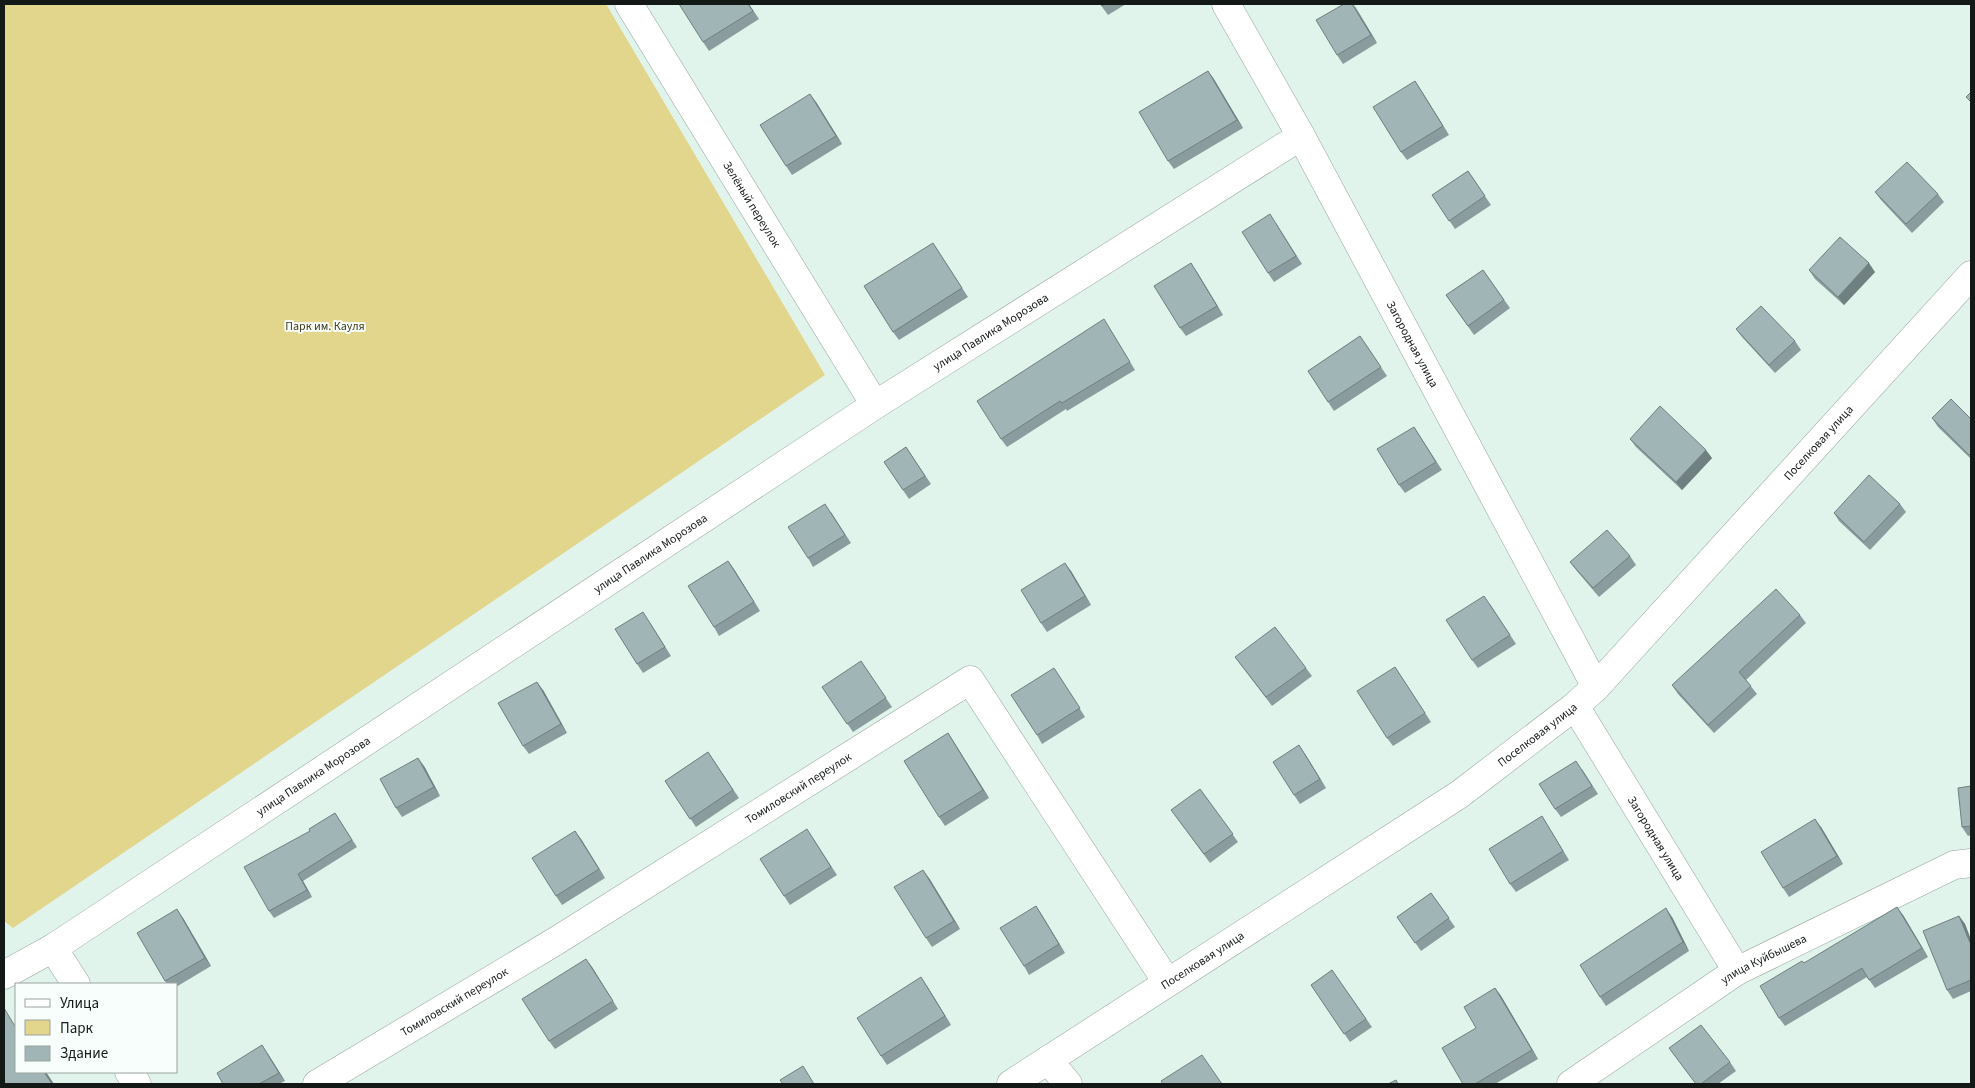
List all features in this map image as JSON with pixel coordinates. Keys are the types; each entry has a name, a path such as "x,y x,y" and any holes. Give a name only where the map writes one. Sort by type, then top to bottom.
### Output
{"street":[{"name":"Зелёный переулок","path":"629,4 875,405"},
{"name":"Загородная улица","path":"1226,4 1301,136 1596,686"},
{"name":"улица Павлика Морозова","path":"8,967 53,948 875,405 1301,136"},
{"name":"Поселковая улица","path":"1011,1084 1460,794 1575,706 1596,686 1971,275"},
{"name":"Томиловский переулок","path":"317,1084 565,936 970,680 1167,982"},
{"name":"Загородная улица","path":"1575,706 1737,971"},
{"name":"улица Куйбышева","path":"1571,1084 1737,971 1954,865 1971,863"},
{"path":"53,948 75,983"},
{"path":"1048,1060 1068,1084"},
{"path":"130,1073 137,1084"}],"green space":[{"name":"Парк им. Кауля","path":"4,4 606,4 825,375 13,928 4,921"}],"building":[{"path":"679,4 748,4 753,11 703,42"},
{"path":"1344,4 1352,4 1371,35 1337,55 1316,20"},
{"path":"1208,71 1237,120 1168,161 1139,112"},
{"path":"1415,81 1443,126 1401,152 1373,107"},
{"path":"1971,92 1971,102 1966,97"},
{"path":"810,94 836,136 786,166 760,125"},
{"path":"1907,162 1938,194 1906,224 1875,192"},
{"path":"1468,171 1485,196 1449,221 1432,195"},
{"path":"1270,214 1296,256 1268,273 1242,232"},
{"path":"1840,237 1869,263 1838,297 1809,270"},
{"path":"933,243 962,288 893,332 864,286"},
{"path":"1191,263 1217,306 1180,328 1154,286"},
{"path":"1483,270 1504,300 1468,326 1446,295"},
{"path":"1761,306 1795,341 1769,365 1736,329"},
{"path":"1104,319 1130,362 1062,403 1060,401 1001,439 977,401"},
{"path":"1360,336 1381,367 1328,402 1308,371"},
{"path":"1951,399 1971,419 1971,453 1969,455 1932,418"},
{"path":"1660,406 1706,450 1676,482 1630,439"},
{"path":"1414,427 1436,462 1399,485 1377,449"},
{"path":"906,447 925,476 903,490 884,462"},
{"path":"1869,475 1900,504 1864,542 1834,513"},
{"path":"825,504 845,535 808,558 788,527"},
{"path":"1607,530 1630,556 1593,588 1570,562"},
{"path":"728,561 754,602 714,627 688,586"},
{"path":"1065,563 1085,596 1041,623 1021,590"},
{"path":"1776,589 1800,615 1739,672 1751,686 1708,725 1672,685"},
{"path":"1484,596 1510,635 1472,660 1446,620"},
{"path":"643,612 665,647 637,664 615,629"},
{"path":"1275,627 1306,668 1266,697 1235,657"},
{"path":"861,661 886,698 847,724 822,687"},
{"path":"1395,667 1425,713 1387,738 1357,691"},
{"path":"1054,668 1080,708 1037,735 1011,695"},
{"path":"537,682 561,724 523,746 498,703"},
{"path":"948,733 983,790 939,817 904,761"},
{"path":"1299,745 1320,779 1294,795 1273,762"},
{"path":"708,752 733,790 690,819 665,781"},
{"path":"418,758 434,787 396,808 380,779"},
{"path":"1576,761 1592,786 1555,809 1539,784"},
{"path":"1971,786 1971,826 1962,827 1958,788"},
{"path":"1200,789 1233,834 1204,854 1171,810"},
{"path":"335,813 352,840 298,874 307,890 269,911 244,867 310,831 309,829"},
{"path":"1542,816 1563,851 1510,884 1489,849"},
{"path":"1815,819 1837,856 1783,888 1761,852"},
{"path":"807,829 831,867 784,896 760,859"},
{"path":"575,831 599,869 556,896 532,858"},
{"path":"923,870 954,921 926,938 894,887"},
{"path":"1431,893 1449,918 1415,943 1397,917"},
{"path":"1036,906 1059,944 1024,966 1000,928"},
{"path":"1897,907 1922,948 1869,980 1862,968 1779,1018 1760,986 1802,961 1804,963"},
{"path":"1666,908 1683,942 1600,997 1580,965"},
{"path":"177,909 205,958 165,981 137,933"},
{"path":"1959,916 1971,945 1971,980 1947,990 1923,931"},
{"path":"586,959 613,1001 549,1041 522,999"},
{"path":"1332,970 1366,1019 1344,1034 1311,985"},
{"path":"921,977 945,1016 881,1056 857,1018"},
{"path":"1495,988 1532,1050 1475,1084 1463,1084 1442,1048 1476,1028 1464,1007"},
{"path":"4,1008 15,1026 15,1073 45,1073 52,1084 4,1084"},
{"path":"1701,1025 1730,1062 1701,1084 1696,1084 1669,1048"},
{"path":"262,1045 279,1073 259,1084 223,1084 217,1073"},
{"path":"1202,1055 1222,1084 1163,1084 1161,1081"},
{"path":"803,1066 814,1084 783,1084 780,1080"},
{"path":"1396,1080 1398,1084 1388,1084"}]}
